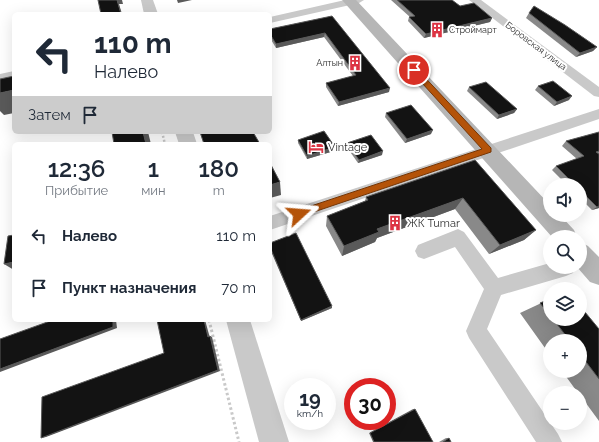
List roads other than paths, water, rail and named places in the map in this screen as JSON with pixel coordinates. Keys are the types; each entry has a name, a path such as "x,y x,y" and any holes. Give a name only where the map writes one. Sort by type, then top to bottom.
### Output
{"main road":[{"path":"353,1 560,230"}],"street":[{"path":"146,0 149,12"},
{"name":"Боровская улица","path":"474,0 599,93"},
{"path":"272,20 353,1"},
{"path":"0,78 12,75"},
{"path":"272,222 599,114"},
{"path":"424,251 458,237 494,288"},
{"path":"494,288 543,274"},
{"path":"494,288 476,331 550,442"},
{"path":"239,322 274,442"}],"place":[{"name":"Строймарт","path":"437,30"},
{"name":"Алтын","path":"355,63"},
{"name":"Vintage","path":"316,147"},
{"name":"ЖК Tumar","path":"395,223"}]}
